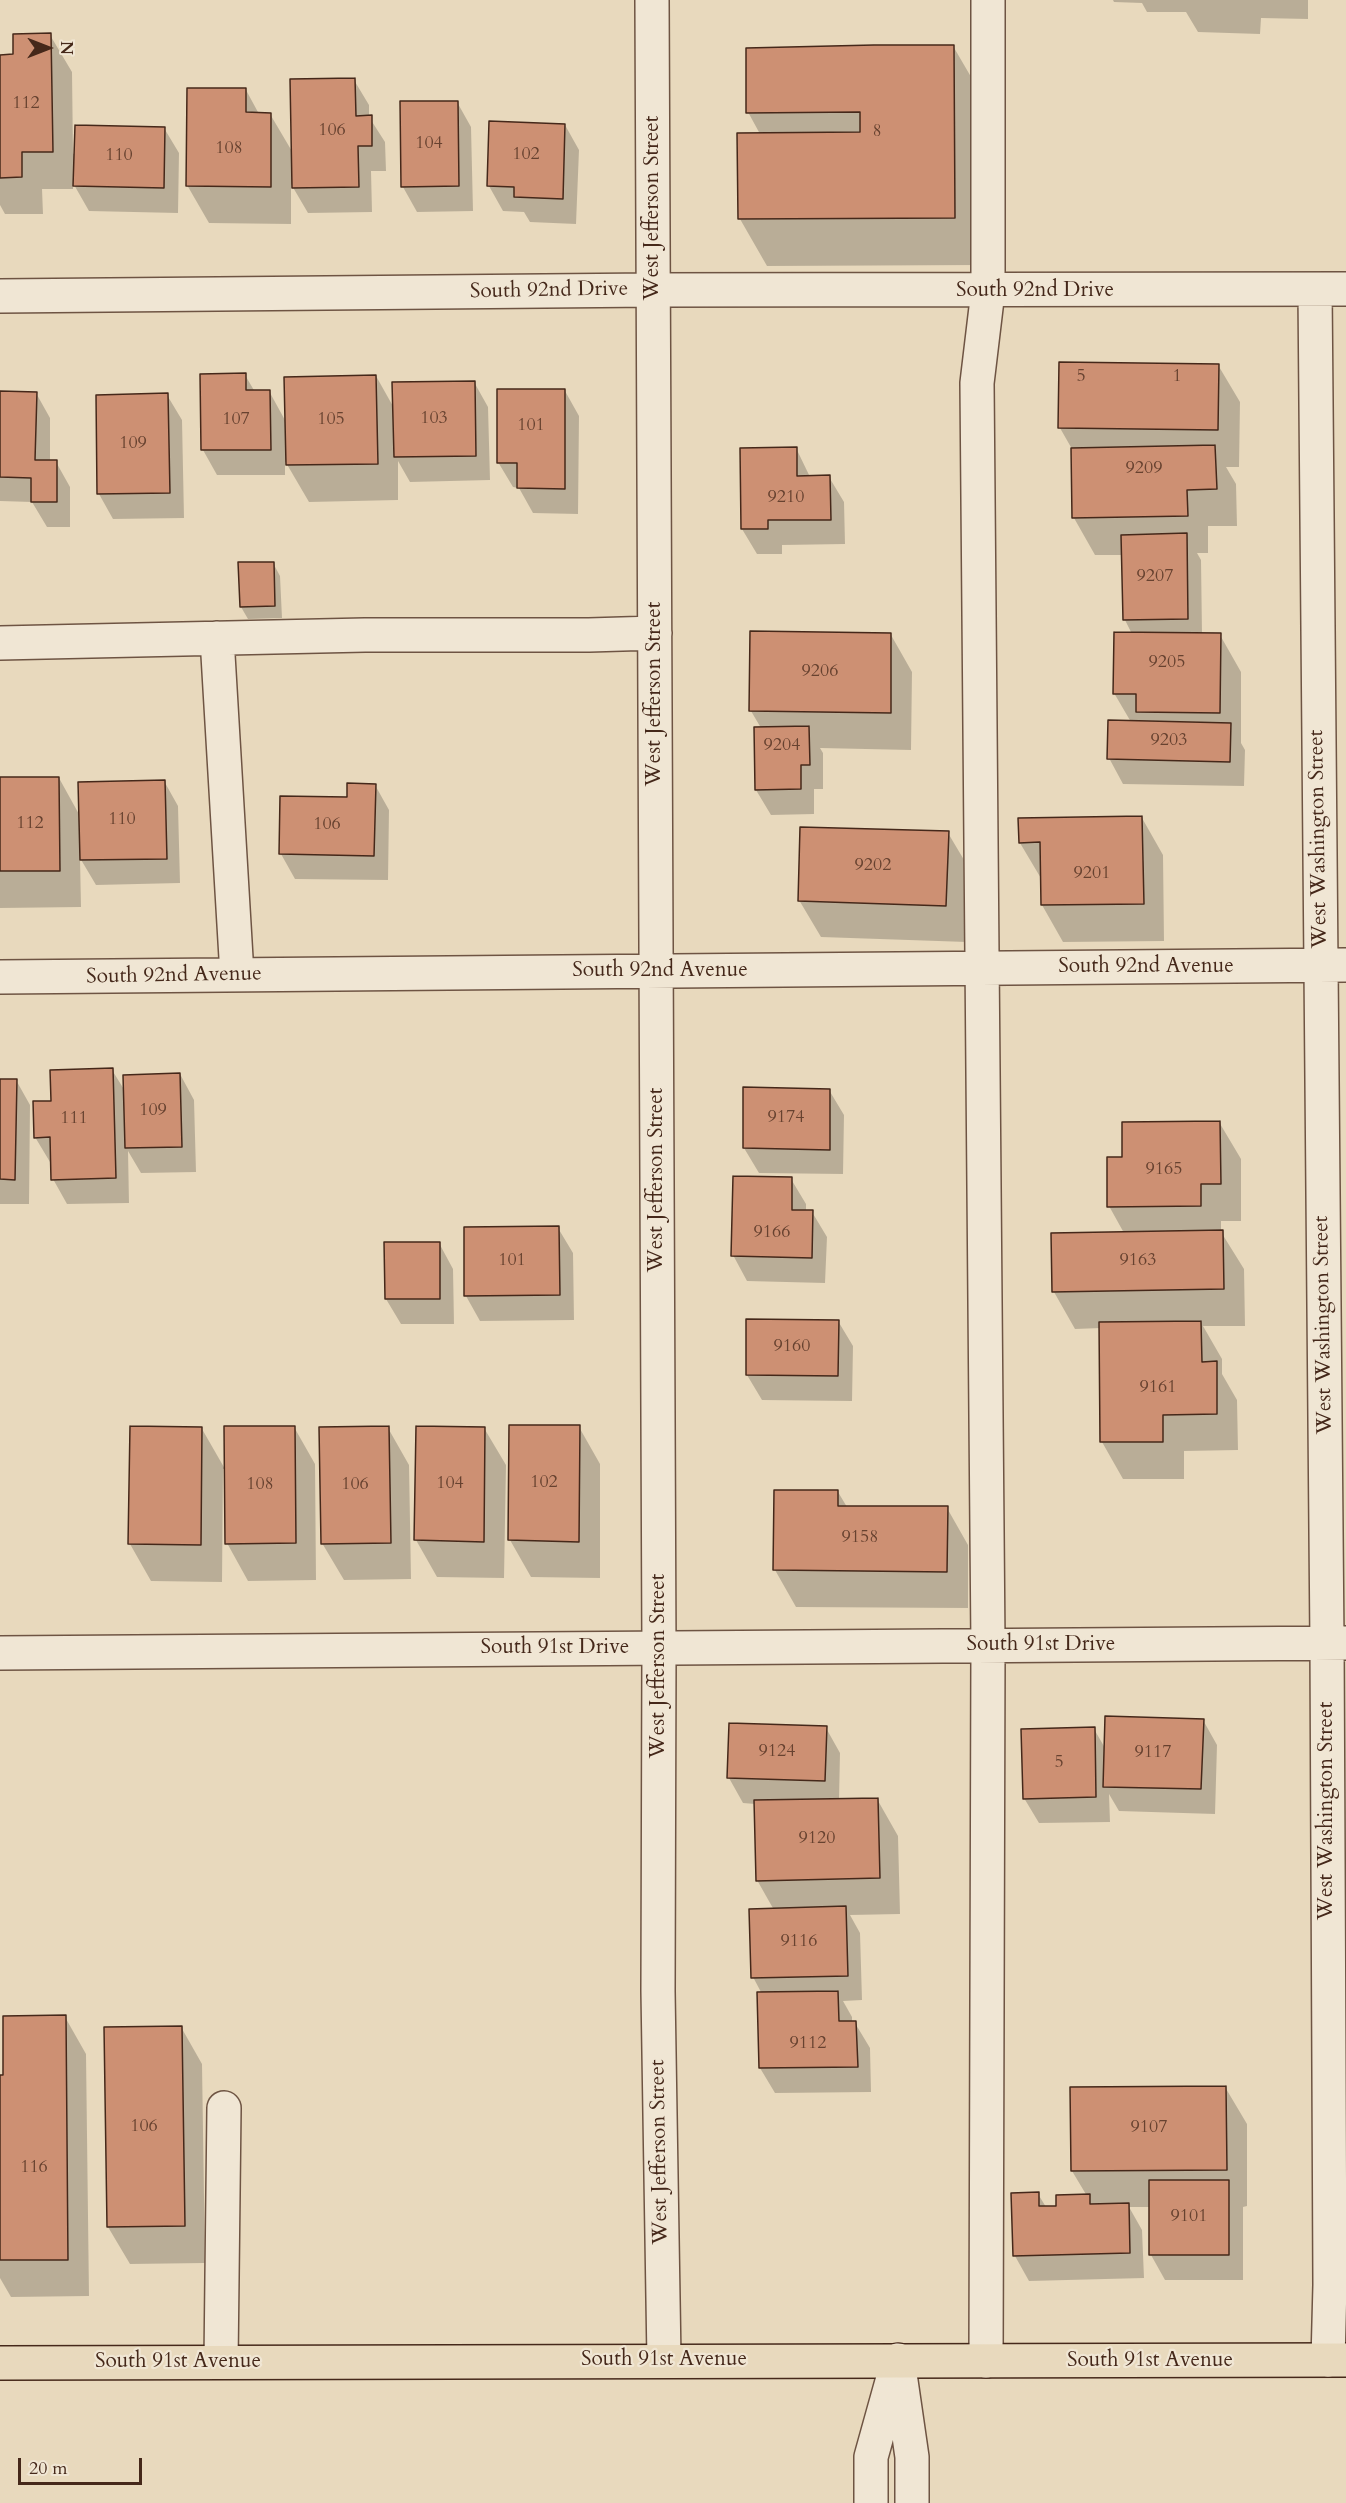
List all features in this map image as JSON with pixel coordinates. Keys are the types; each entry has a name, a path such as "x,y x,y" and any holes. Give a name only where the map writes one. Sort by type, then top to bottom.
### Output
{"main road":[{"name":"South 91st Avenue","path":"0,2363 1337,2360"}],"street":[{"name":"West Jefferson Street","path":"652,0 659,1648 658,2014 664,2360"},
{"path":"986,2361 988,1645 977,383 988,291 987,0"},
{"name":"South 92nd Drive","path":"0,296 654,290 1330,290"},
{"name":"West Washington Street","path":"1330,290 1336,1643 1330,2274 1337,2360"},
{"path":"0,643 655,633"},
{"path":"217,638 237,975"},
{"name":"South 92nd Avenue","path":"0,977 1333,965"},
{"name":"South 91st Drive","path":"0,1653 1336,1643"},
{"path":"221,2362 224,2108"},
{"path":"872,2503 872,2457 898,2360"},
{"path":"898,2360 912,2457 912,2503"}],"building":[{"path":"51,33 53,152 22,152 22,177 0,178 0,55 13,54 13,34"},
{"path":"954,45 955,218 738,219 737,133 860,132 860,112 746,113 746,48"},
{"path":"355,78 356,116 372,115 372,146 358,146 359,187 292,188 290,79"},
{"path":"187,88 246,88 246,112 271,113 271,187 186,186"},
{"path":"400,101 458,101 459,186 401,187"},
{"path":"489,121 565,124 563,199 514,197 514,187 487,186"},
{"path":"75,125 165,127 164,188 73,186"},
{"path":"1059,362 1219,364 1218,430 1058,428"},
{"path":"246,373 246,390 270,390 271,450 201,450 200,374"},
{"path":"376,375 378,464 286,465 284,377"},
{"path":"475,381 476,456 394,457 392,382"},
{"path":"497,389 565,389 565,489 517,488 517,463 497,463"},
{"path":"0,391 37,392 35,460 57,460 57,502 31,502 31,478 0,477"},
{"path":"168,393 170,493 97,494 96,395"},
{"path":"1215,445 1217,489 1187,490 1188,516 1072,518 1071,448"},
{"path":"797,447 797,476 830,475 831,520 768,520 768,529 741,529 740,448"},
{"path":"1187,533 1188,619 1123,620 1121,535"},
{"path":"238,562 274,562 275,606 240,607"},
{"path":"750,631 891,633 891,713 749,711"},
{"path":"1114,632 1221,633 1220,713 1136,712 1136,694 1113,694"},
{"path":"1108,720 1231,723 1230,762 1107,759"},
{"path":"809,726 810,765 801,765 801,789 755,790 754,727"},
{"path":"0,777 59,777 60,871 0,871"},
{"path":"165,780 167,859 80,860 78,782"},
{"path":"347,783 376,784 374,856 279,854 280,796 347,797"},
{"path":"1142,816 1144,904 1041,905 1040,842 1019,843 1018,818"},
{"path":"800,827 949,831 946,906 798,901"},
{"path":"113,1068 116,1178 51,1180 50,1137 34,1138 33,1101 51,1101 50,1070"},
{"path":"180,1073 182,1147 125,1148 123,1075"},
{"path":"0,1079 17,1079 15,1180 0,1179"},
{"path":"743,1087 830,1089 830,1150 743,1148"},
{"path":"1220,1121 1221,1184 1201,1184 1201,1206 1107,1207 1107,1157 1122,1157 1122,1122"},
{"path":"733,1176 792,1177 792,1210 813,1210 812,1258 731,1256"},
{"path":"559,1226 560,1295 464,1296 464,1227"},
{"path":"1223,1230 1224,1289 1052,1292 1051,1233"},
{"path":"384,1242 440,1242 440,1299 385,1299"},
{"path":"746,1319 839,1320 838,1376 746,1375"},
{"path":"1201,1321 1202,1362 1217,1361 1217,1414 1163,1415 1163,1442 1100,1442 1099,1322"},
{"path":"509,1425 580,1425 579,1542 508,1540"},
{"path":"130,1426 202,1427 201,1545 128,1544"},
{"path":"224,1426 295,1426 296,1543 225,1544"},
{"path":"389,1426 391,1543 321,1544 319,1427"},
{"path":"416,1426 485,1427 484,1542 414,1540"},
{"path":"774,1490 838,1490 838,1506 948,1506 947,1572 773,1570"},
{"path":"1105,1716 1204,1719 1201,1789 1103,1787"},
{"path":"729,1723 827,1726 825,1781 727,1778"},
{"path":"1095,1727 1096,1797 1023,1799 1021,1729"},
{"path":"878,1798 880,1878 756,1881 754,1800"},
{"path":"846,1906 848,1976 751,1978 749,1909"},
{"path":"838,1991 839,2021 856,2021 858,2067 759,2068 757,1992"},
{"path":"66,2015 68,2260 0,2260 0,2075 3,2075 3,2016"},
{"path":"182,2026 185,2226 107,2227 104,2027"},
{"path":"1226,2086 1227,2170 1071,2171 1070,2087"},
{"path":"1149,2180 1229,2180 1229,2255 1149,2255"},
{"path":"1039,2192 1039,2206 1056,2206 1056,2195 1090,2194 1090,2204 1129,2203 1130,2253 1013,2256 1011,2193"}]}
